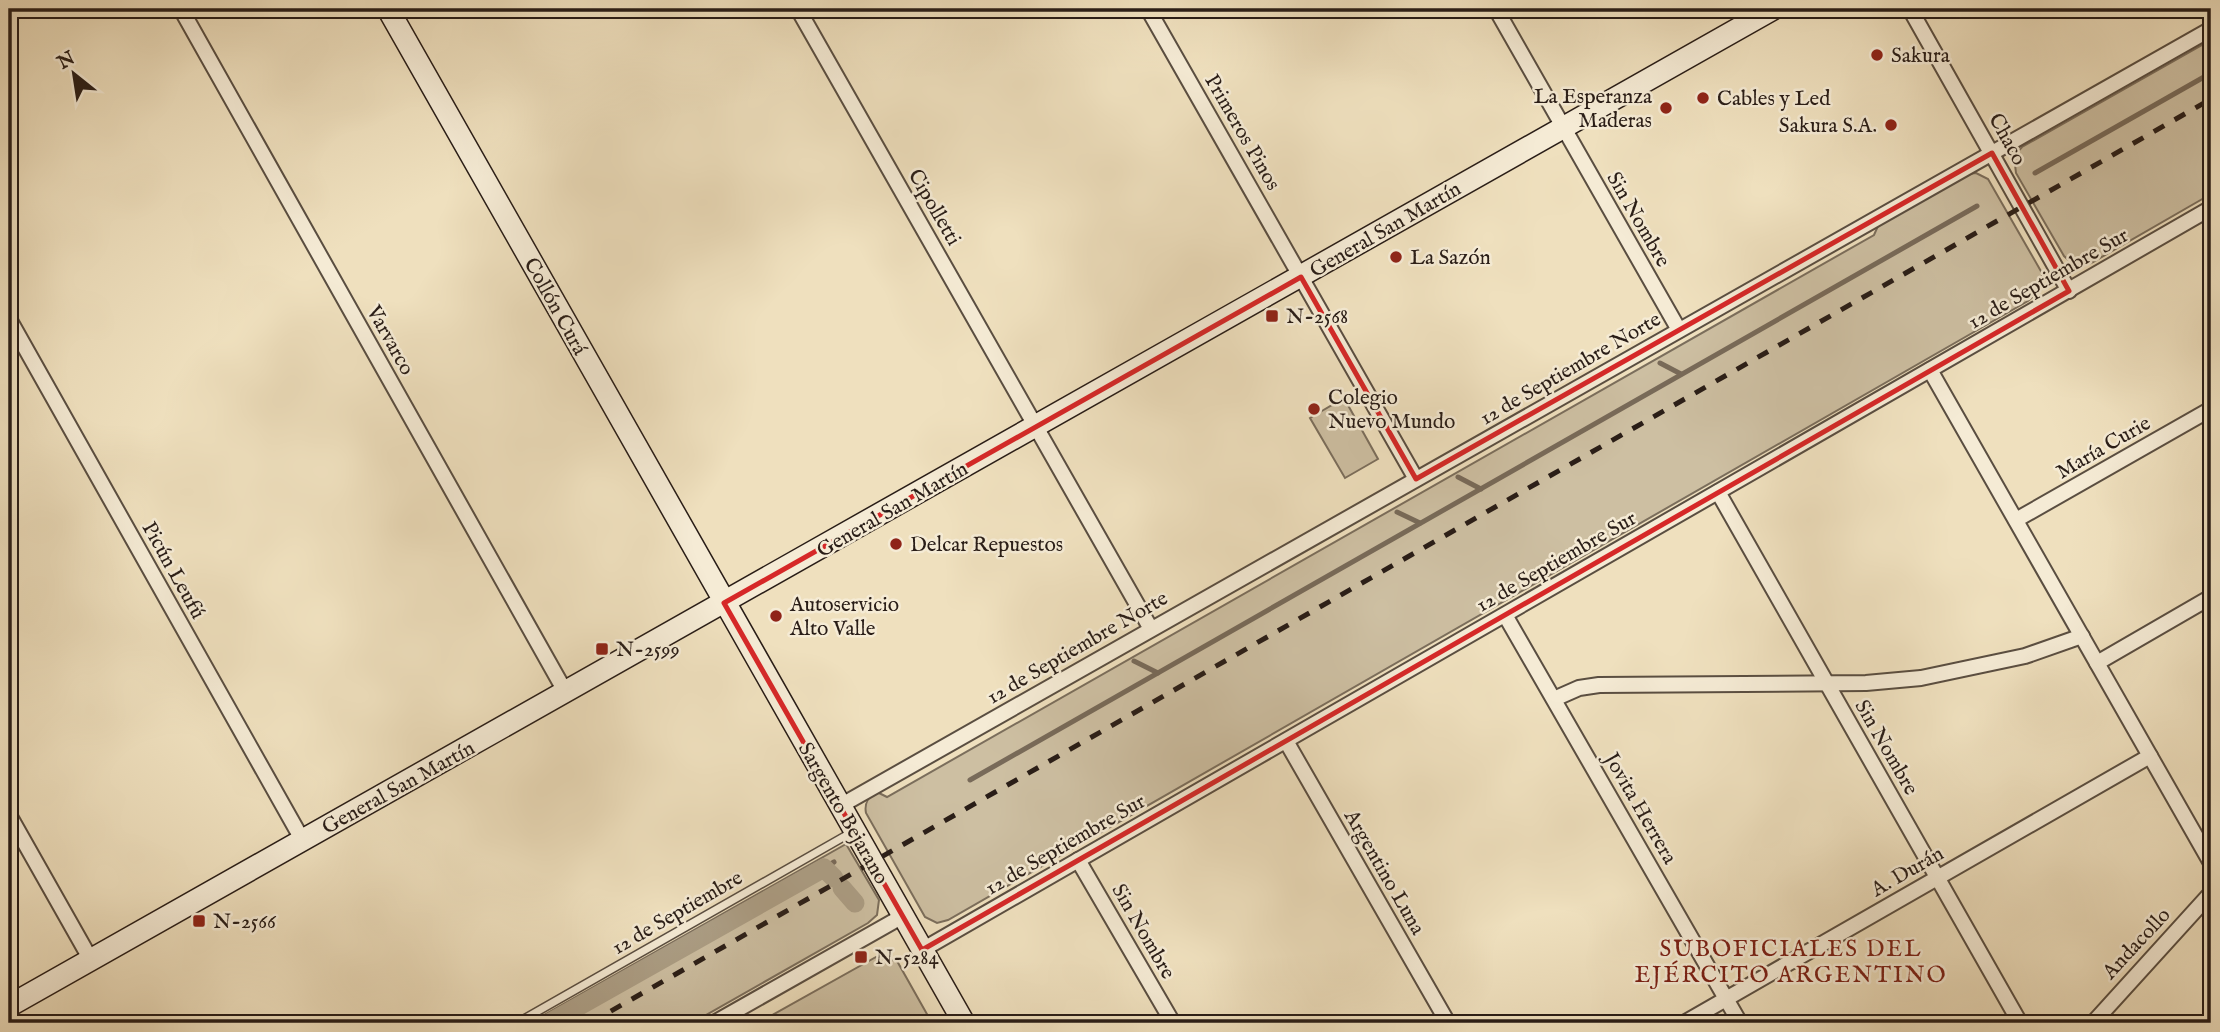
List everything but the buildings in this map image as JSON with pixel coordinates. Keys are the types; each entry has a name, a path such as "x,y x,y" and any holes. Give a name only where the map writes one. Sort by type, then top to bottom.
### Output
{"main road":[{"name":"Collón Curá","path":"388,9 724,603"},
{"name":"General San Martín","path":"9,1006 1773,9"},
{"name":"Sargento Bejarano","path":"724,603 964,1023"}],"street":[{"name":"Varvarco","path":"181,9 566,693"},
{"name":"Cipolletti","path":"798,9 1036,427"},
{"name":"Primeros Pinos","path":"1148,9 1301,276"},
{"name":"Sin Nombre","path":"1496,9 1679,330"},
{"name":"Chaco","path":"1910,9 2069,291"},
{"name":"12 de Septiembre Norte","path":"840,806 2211,29"},
{"name":"12 de Septiembre Sur","path":"922,950 2211,208"},
{"path":"1301,276 1416,479"},
{"name":"Picún Leufú","path":"9,319 303,841"},
{"path":"1930,370 2211,863"},
{"name":"María Curie","path":"2016,520 2211,409"},
{"path":"1036,427 1151,629"},
{"name":"Sin Nombre","path":"1718,492 2020,1023"},
{"path":"2097,663 2211,597"},
{"name":"Jovita Herrera","path":"1505,615 1740,1023"},
{"path":"1554,699 1579,688 1599,685 1886,682 1921,678 2025,656 2082,636"},
{"name":"Argentino Luna","path":"1286,741 1448,1023"},
{"name":"A. Durán","path":"1684,1023 2150,756"},
{"path":"9,815 91,960"},
{"name":"Sin Nombre","path":"1078,860 1173,1023"},
{"name":"Andacollo","path":"2092,1023 2211,893"},
{"path":"714,1023 903,916"}],"lane":[{"name":"12 de Septiembre","path":"517,1023 854,831"}],"highlighted area":[{"path":"1992,153 2069,291 922,950 724,603 1301,277 1416,479"}],"shaded area":[{"path":"2211,40 2211,194 2093,262 2086,265 2073,264 2064,256 2016,173 2014,156 2022,147"},
{"path":"1976,173 1988,179 2042,273 2041,290 2028,301 948,920 937,923 925,917 866,813 866,803 874,794 877,792 887,797 1874,235 1878,226 1968,174"},
{"path":"1344,398 1378,459 1345,478 1310,418"},
{"path":"846,844 879,900 877,915 868,923 692,1023 530,1023"},
{"path":"876,957 897,961 932,1023 758,1023"}],"waterway":[{"path":"2035,173 2211,73"},
{"path":"970,780 1977,206"},
{"path":"1660,363 1681,374"},
{"path":"1458,477 1481,489"},
{"path":"1397,512 1420,523"},
{"path":"1134,661 1158,673"},
{"path":"824,868 834,862"},
{"path":"549,1023 824,868 834,878"},
{"path":"842,888 855,903"}],"railway":[{"path":"590,1023 2211,99"}],"place":[{"name":"Sakura","path":"1877,55"},
{"name":"Cables y Led","path":"1703,98"},
{"name":"La Esperanza Maderas","path":"1666,108"},
{"name":"Sakura S.A.","path":"1891,125"},
{"name":"La Sazón","path":"1396,257"},
{"name":"N-2568","path":"1272,316"},
{"name":"Colegio Nuevo Mundo","path":"1314,409"},
{"name":"Delcar Repuestos","path":"896,544"},
{"name":"Autoservicio Alto Valle","path":"776,616"},
{"name":"N-2599","path":"602,649"},
{"name":"N-2566","path":"199,921"},
{"name":"N-5284","path":"861,957"}],"district":[{"name":"SUBOFICIALES DEL EJÉRCITO ARGENTINO","path":"1791,961"}]}
